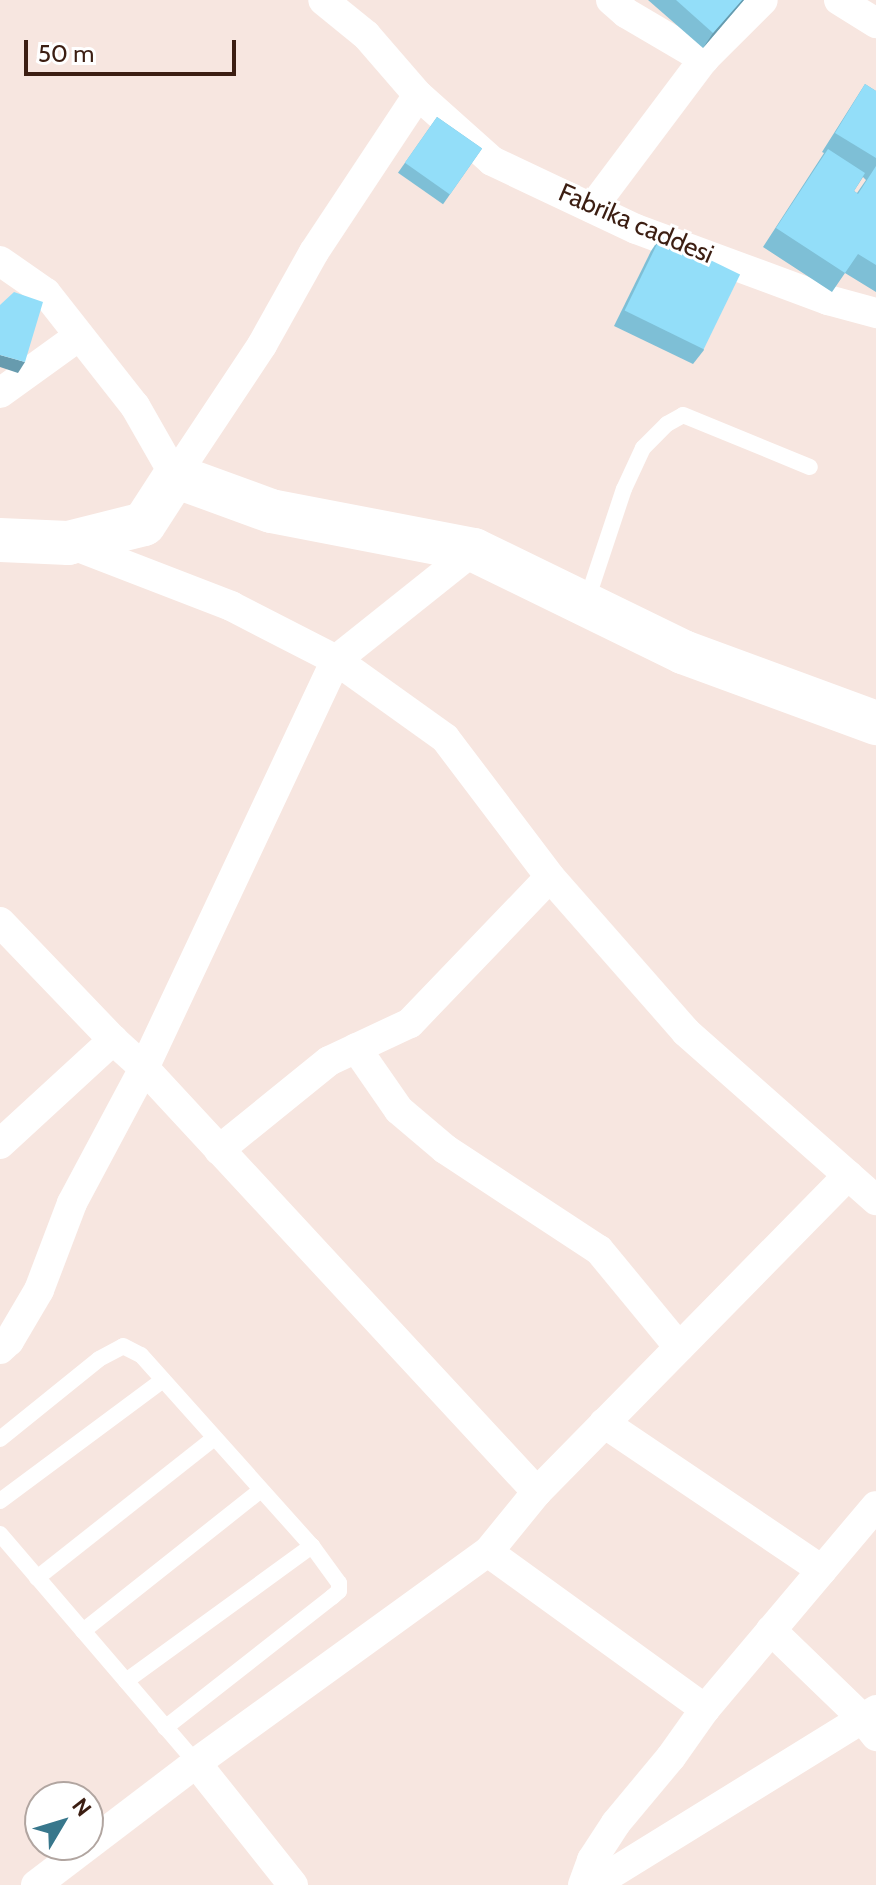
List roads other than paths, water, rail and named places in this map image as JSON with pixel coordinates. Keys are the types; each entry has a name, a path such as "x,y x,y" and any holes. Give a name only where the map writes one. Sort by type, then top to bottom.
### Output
{"street":[{"name":"Fabrika caddesi","path":"323,0 366,35 418,95 492,161 651,234 828,300 876,313"},
{"path":"611,0 704,59"},
{"path":"592,208 704,59 763,0"},
{"path":"839,0 876,23"},
{"path":"0,540 68,543 144,524 262,345 314,252 418,95"},
{"path":"0,261 46,293 135,406 175,476 271,511 474,550 683,652 876,723"},
{"path":"0,393 79,336"},
{"path":"68,543 231,606 336,660 445,738 550,877 686,1032 876,1200"},
{"path":"0,1349 9,1341 39,1290 72,1203 144,1068 336,660 474,550"},
{"path":"219,1150 329,1061 410,1023 550,877"},
{"path":"0,922 113,1040 144,1068 537,1492"},
{"path":"0,1144 113,1040"},
{"path":"356,1048 399,1110 445,1149 599,1250 679,1347"},
{"path":"36,1885 196,1763 488,1552 537,1492 848,1175"},
{"path":"604,1423 822,1570"},
{"path":"583,1885 592,1860 616,1823 671,1757 705,1709 876,1506"},
{"path":"488,1552 705,1709"},
{"path":"593,1885 871,1721 771,1630"},
{"path":"196,1763 293,1885"}],"lane":[{"path":"586,605 624,489 643,448 667,424 683,415 810,467"},
{"path":"0,1439 99,1359 123,1346 141,1355 312,1546 339,1583 339,1591 165,1728"},
{"path":"0,1501 163,1380"},
{"path":"37,1578 214,1438"},
{"path":"83,1631 261,1490"},
{"path":"0,1534 196,1763"},
{"path":"126,1681 312,1546"}]}
